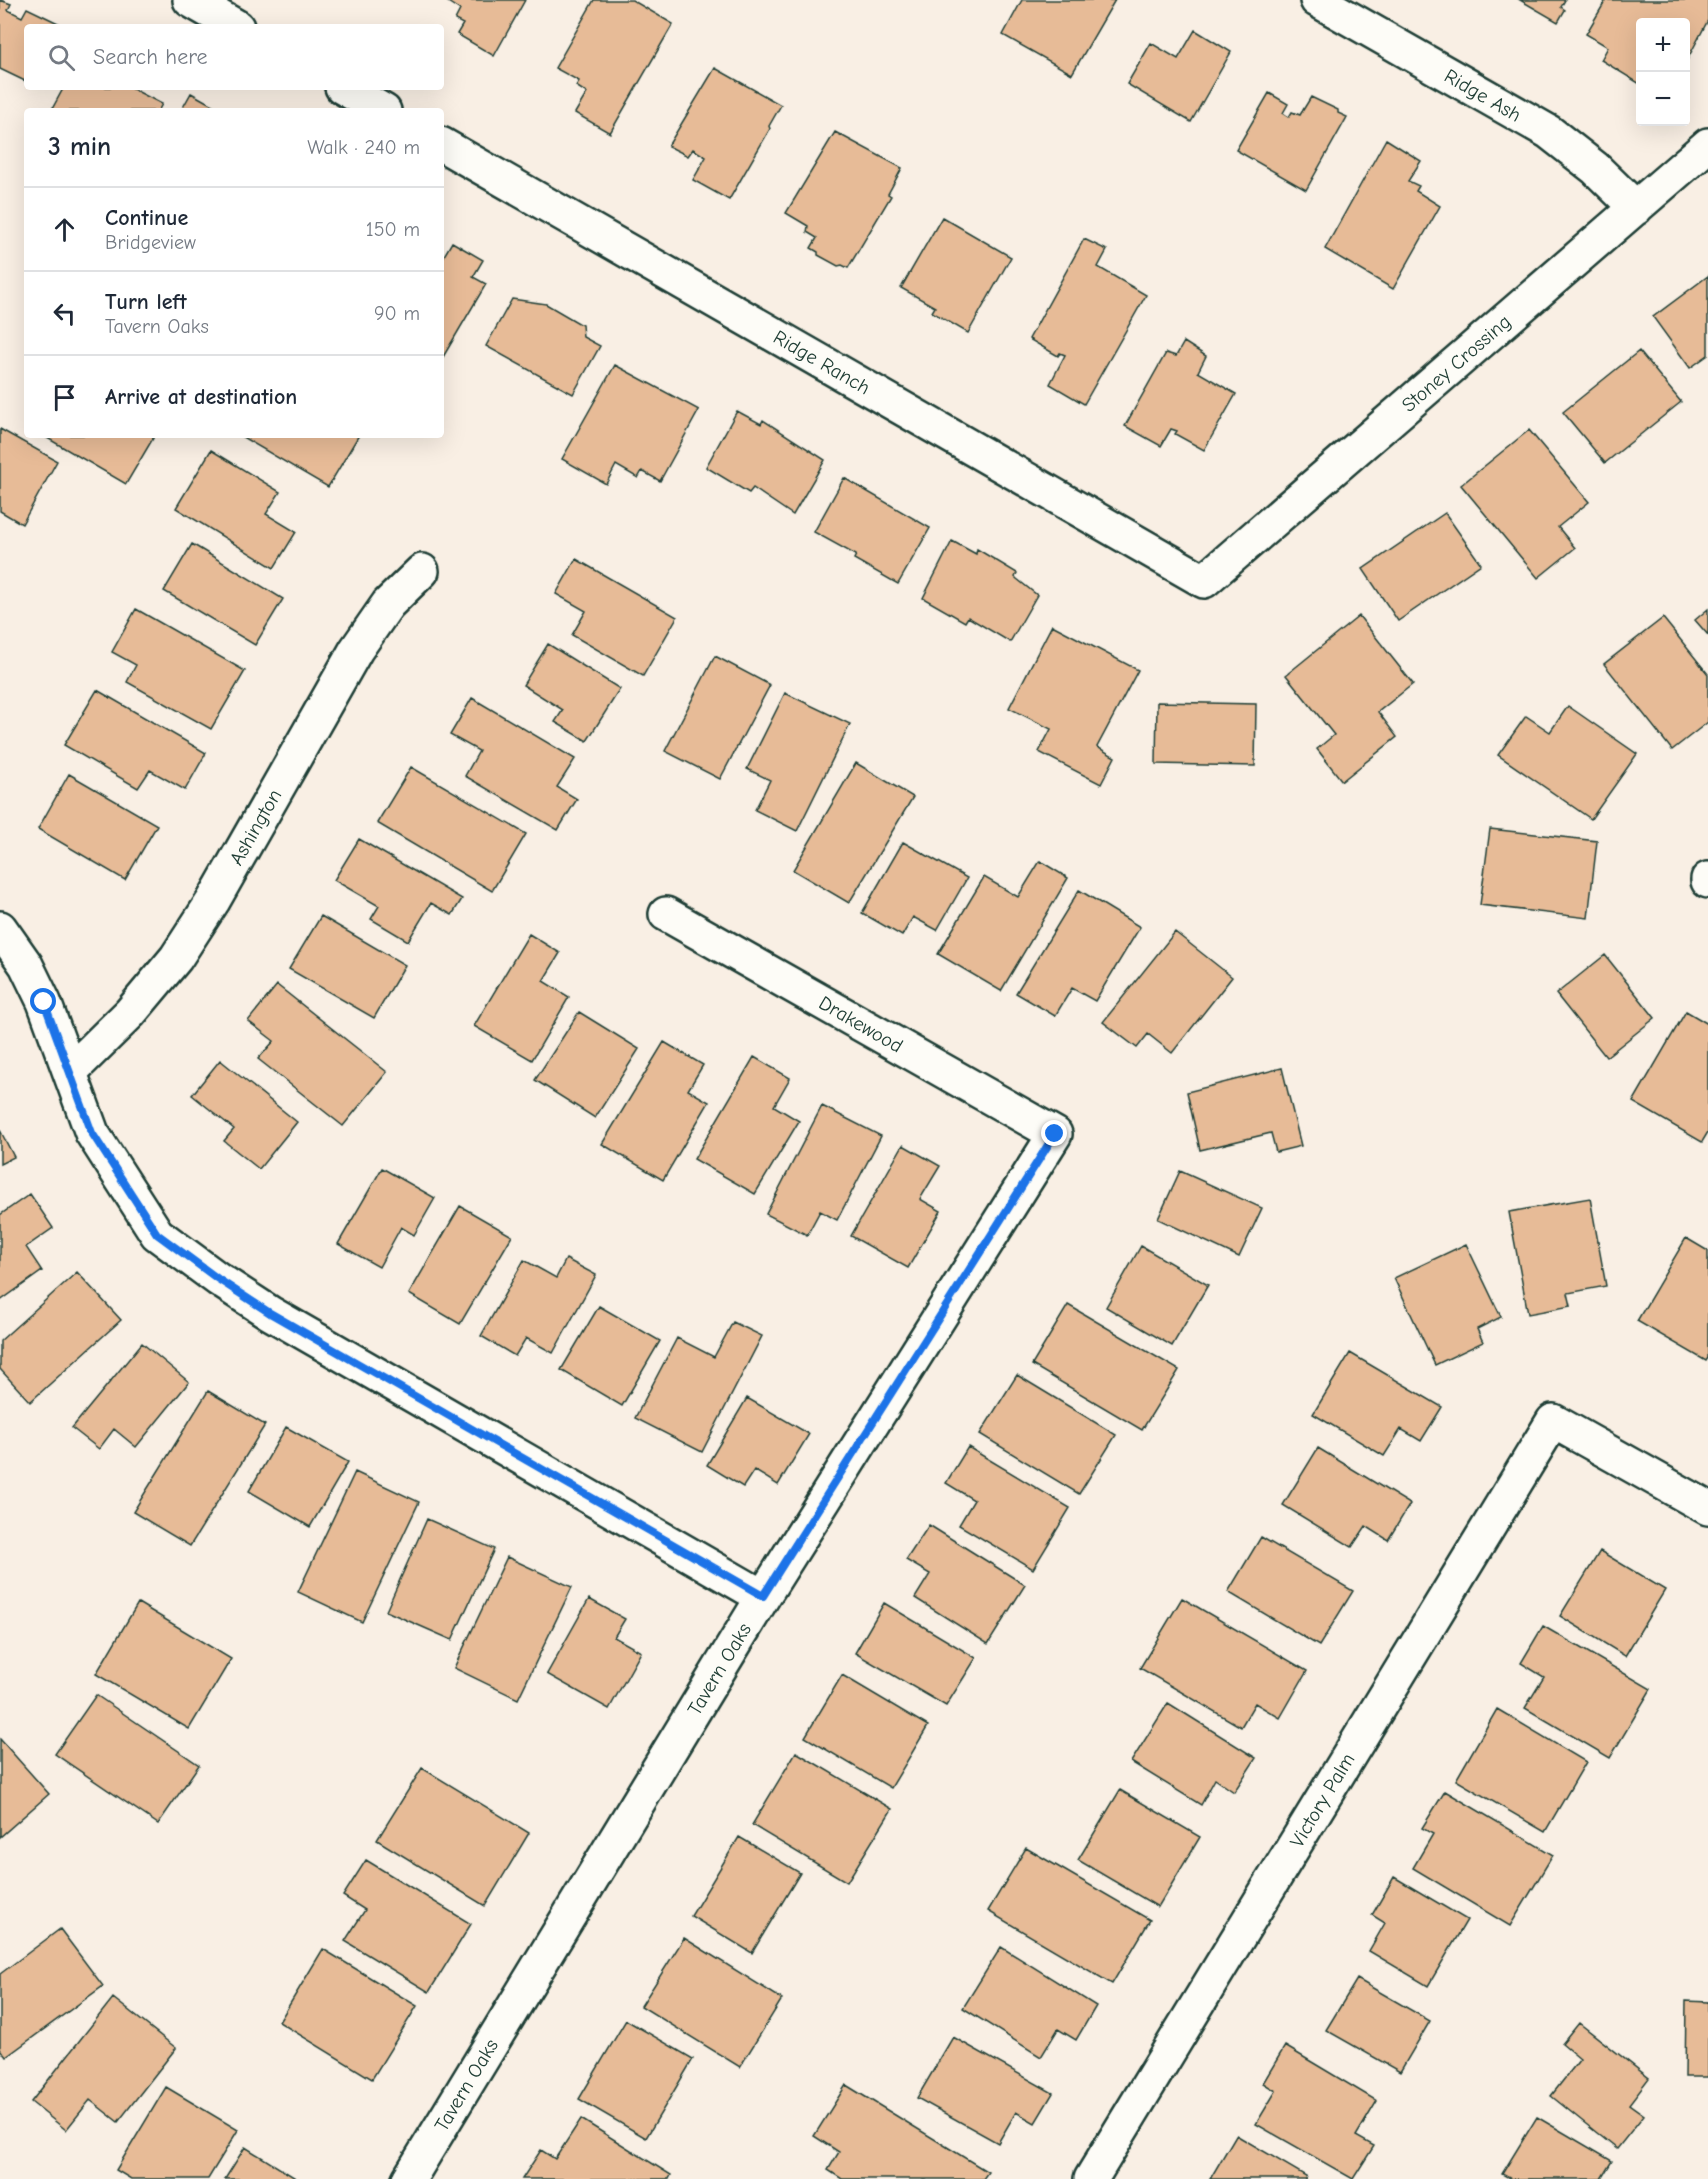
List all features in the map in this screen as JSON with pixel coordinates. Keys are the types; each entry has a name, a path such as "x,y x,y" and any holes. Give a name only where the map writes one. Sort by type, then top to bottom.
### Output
{"street":[{"path":"190,0 232,24"},
{"name":"Ridge Ash","path":"1317,0 1549,132 1594,168 1636,208"},
{"path":"347,90 379,108"},
{"name":"Stoney Crossing","path":"1204,581 1708,145"},
{"name":"Ridge Ranch","path":"444,146 1204,581"},
{"name":"Ashington","path":"71,1071 130,1013 176,958 213,901 356,651 388,604 422,571"},
{"name":"Drakewood","path":"666,914 1055,1134"},
{"path":"0,928 26,965 44,1002 92,1133 157,1234 218,1279 270,1313 763,1596"},
{"name":"Tavern Oaks","path":"409,2179 763,1596 1055,1134"},
{"name":"Victory Palm","path":"1091,2179 1553,1420 1708,1508"}],"building":[{"path":"0,0 11,4 8,10 22,17 27,8 60,24 24,24 24,81 0,69"},
{"path":"445,0 525,0 494,56 457,34 463,24 455,20 460,10"},
{"path":"594,0 632,0 673,24 610,133 575,113 587,93 576,86 579,81 555,68"},
{"path":"1022,0 1115,0 1072,74 1003,35"},
{"path":"1520,0 1565,0 1561,7 1565,10 1558,22"},
{"path":"1606,0 1708,0 1708,20 1690,54 1690,18 1636,18 1636,82 1601,60 1608,47 1586,34"},
{"path":"1195,30 1231,52 1191,122 1127,84 1151,43 1178,59"},
{"path":"715,68 781,105 769,126 770,129 729,200 693,180 706,157 693,149 688,156 668,146"},
{"path":"62,90 135,90 162,104 160,108 53,108"},
{"path":"191,93 218,108 183,108"},
{"path":"1269,93 1288,104 1283,113 1289,117 1292,112 1300,115 1311,97 1347,117 1306,190 1236,150"},
{"path":"835,132 902,168 888,194 891,196 848,268 838,266 818,255 818,252 811,248 817,238 807,232 808,226 786,213"},
{"path":"1386,139 1421,161 1408,181 1419,186 1416,191 1440,206 1393,289 1325,249"},
{"path":"942,217 1011,257 968,333 932,312 935,307 901,288"},
{"path":"1084,239 1107,250 1098,267 1146,295 1084,404 1050,384 1065,355 1060,353 1058,356 1029,339"},
{"path":"452,242 483,260 473,277 486,284 444,355 444,256"},
{"path":"1708,276 1708,355 1690,368 1653,317"},
{"path":"512,299 546,304 582,325 583,337 600,346 573,394 486,346"},
{"path":"1184,342 1206,356 1198,372 1236,394 1204,450 1175,434 1177,431 1171,429 1161,446 1125,426 1166,353 1176,356"},
{"path":"1639,351 1681,402 1605,463 1563,412"},
{"path":"615,365 699,410 660,481 642,471 638,478 616,465 606,484 562,459"},
{"path":"737,411 761,424 763,420 825,460 793,515 753,488 749,493 706,467"},
{"path":"0,429 57,461 22,524 0,511"},
{"path":"1529,430 1589,502 1558,527 1575,548 1538,578 1461,485"},
{"path":"47,438 153,438 126,484"},
{"path":"244,438 357,438 328,487"},
{"path":"211,450 280,492 266,514 296,532 274,568 176,508"},
{"path":"844,478 930,528 898,584 854,559 856,555 814,532"},
{"path":"1445,513 1481,564 1398,621 1363,569"},
{"path":"952,541 976,554 977,549 1017,573 1015,577 1037,595 1010,642 968,617 965,622 923,598"},
{"path":"192,544 283,599 255,645 164,591"},
{"path":"576,559 677,617 643,676 572,635 586,611 556,594"},
{"path":"136,609 245,671 211,729 127,682 136,665 112,652"},
{"path":"1708,609 1708,635 1695,620"},
{"path":"1359,616 1413,684 1378,712 1397,737 1342,781 1317,749 1334,735 1286,675"},
{"path":"1663,618 1708,674 1708,722 1672,750 1604,664"},
{"path":"1052,625 1138,670 1097,747 1115,757 1101,784 1039,752 1051,729 1009,708"},
{"path":"548,644 620,689 587,741 555,722 563,710 523,685"},
{"path":"715,656 770,685 720,779 665,751"},
{"path":"97,690 206,753 185,790 150,770 138,788 64,745"},
{"path":"785,693 850,724 797,831 755,810 770,780 747,769"},
{"path":"472,698 575,759 557,787 577,799 558,830 465,776 479,751 450,735"},
{"path":"1157,702 1256,704 1255,766 1156,764"},
{"path":"1568,706 1637,754 1591,819 1498,755 1526,716 1550,732"},
{"path":"856,763 913,797 849,903 793,870"},
{"path":"411,767 526,834 492,891 377,823"},
{"path":"69,774 157,825 125,880 38,829"},
{"path":"1490,829 1597,841 1588,918 1480,905"},
{"path":"359,839 462,899 452,915 431,903 408,941 371,919 379,906 334,880"},
{"path":"903,842 967,878 937,930 913,917 902,936 862,913"},
{"path":"1040,861 1068,878 1001,991 938,954 984,877 1018,897"},
{"path":"1079,890 1140,927 1095,1001 1072,988 1055,1016 1016,993"},
{"path":"321,916 405,965 374,1018 289,969"},
{"path":"1175,932 1232,977 1172,1053 1148,1034 1137,1048 1103,1022"},
{"path":"529,934 560,953 543,981 569,997 532,1060 474,1026"},
{"path":"1605,955 1655,1018 1606,1057 1556,994"},
{"path":"277,985 387,1072 343,1126 258,1059 274,1041 248,1021"},
{"path":"1686,1011 1708,1024 1708,1132 1702,1142 1633,1102"},
{"path":"579,1012 639,1049 595,1118 535,1080"},
{"path":"664,1042 703,1065 688,1090 709,1102 663,1180 602,1144"},
{"path":"754,1057 790,1078 774,1106 799,1121 755,1194 694,1159"},
{"path":"220,1060 297,1122 259,1169 224,1141 234,1129 192,1095"},
{"path":"1282,1068 1301,1146 1276,1152 1271,1133 1200,1150 1187,1092"},
{"path":"822,1106 881,1136 837,1220 820,1211 807,1235 766,1214"},
{"path":"0,1130 14,1157 0,1164"},
{"path":"903,1145 940,1166 920,1199 941,1211 908,1268 851,1236"},
{"path":"382,1168 435,1198 414,1235 401,1227 379,1267 338,1244"},
{"path":"1180,1171 1262,1208 1239,1257 1158,1219"},
{"path":"30,1194 53,1228 26,1247 42,1271 0,1301 0,1215"},
{"path":"1590,1198 1606,1286 1568,1293 1571,1306 1528,1314 1509,1212"},
{"path":"460,1206 512,1236 460,1324 409,1294"},
{"path":"1686,1238 1708,1251 1708,1358 1706,1361 1637,1321"},
{"path":"1466,1244 1501,1317 1477,1329 1483,1342 1435,1365 1394,1278"},
{"path":"1141,1246 1208,1285 1172,1346 1106,1307"},
{"path":"566,1259 596,1275 553,1353 526,1338 515,1356 481,1336 524,1260 556,1278"},
{"path":"77,1272 121,1320 30,1402 0,1369 0,1341"},
{"path":"1068,1305 1179,1370 1142,1430 1032,1365"},
{"path":"599,1306 660,1341 622,1406 561,1370"},
{"path":"733,1322 762,1336 702,1452 635,1418 677,1338 714,1357"},
{"path":"142,1343 189,1382 136,1447 114,1429 99,1449 72,1428"},
{"path":"1350,1353 1442,1407 1421,1441 1401,1429 1384,1456 1313,1414"},
{"path":"1017,1375 1116,1435 1079,1494 980,1434"},
{"path":"208,1391 265,1425 190,1546 133,1512"},
{"path":"747,1398 809,1434 778,1485 754,1470 743,1487 707,1465"},
{"path":"286,1427 348,1462 310,1527 249,1491"},
{"path":"968,1447 1070,1508 1033,1569 959,1525 974,1500 946,1483"},
{"path":"1318,1448 1410,1504 1388,1540 1366,1526 1352,1547 1283,1505"},
{"path":"355,1472 419,1502 362,1622 298,1592"},
{"path":"427,1519 494,1549 452,1640 386,1611"},
{"path":"929,1525 1025,1585 988,1644 915,1598 930,1574 906,1560"},
{"path":"1261,1537 1353,1591 1319,1646 1228,1592"},
{"path":"1600,1551 1665,1590 1625,1656 1560,1616"},
{"path":"507,1557 572,1587 518,1699 454,1668"},
{"path":"1182,1598 1307,1671 1280,1718 1255,1703 1241,1727 1140,1668"},
{"path":"589,1599 625,1619 614,1637 641,1652 609,1709 547,1674"},
{"path":"138,1603 231,1659 189,1729 96,1674"},
{"path":"884,1603 976,1658 946,1706 855,1653"},
{"path":"1543,1626 1651,1689 1610,1758 1525,1708 1544,1677 1521,1663"},
{"path":"842,1675 928,1726 891,1788 805,1737"},
{"path":"96,1695 199,1765 158,1824 55,1754"},
{"path":"1168,1703 1256,1758 1234,1792 1215,1779 1201,1805 1131,1762"},
{"path":"1497,1709 1586,1762 1545,1832 1456,1780"},
{"path":"0,1739 49,1794 0,1837"},
{"path":"796,1752 892,1809 847,1882 752,1825"},
{"path":"422,1768 529,1833 485,1906 377,1840"},
{"path":"1120,1790 1200,1837 1158,1907 1078,1860"},
{"path":"1445,1791 1553,1855 1510,1926 1413,1868 1433,1834 1422,1828"},
{"path":"739,1837 800,1873 752,1953 691,1916"},
{"path":"1026,1848 1150,1920 1112,1984 988,1911"},
{"path":"366,1860 471,1924 429,1992 345,1941 365,1910 343,1896"},
{"path":"1394,1877 1467,1920 1428,1986 1369,1951 1385,1923 1372,1915"},
{"path":"60,1929 103,1986 6,2057 0,2049 0,1974"},
{"path":"684,1938 782,1999 740,2067 641,2006"},
{"path":"1001,1947 1096,2006 1076,2040 1058,2029 1041,2057 963,2008"},
{"path":"323,1949 417,2006 372,2079 279,2022"},
{"path":"1357,1979 1430,2021 1400,2072 1326,2030"},
{"path":"113,1998 176,2048 118,2122 90,2100 66,2130 31,2102"},
{"path":"1686,2001 1708,2002 1708,2077 1685,2077"},
{"path":"626,2020 693,2059 646,2138 579,2099"},
{"path":"1579,2023 1649,2078 1629,2104 1644,2115 1617,2149 1551,2096 1580,2059 1562,2044"},
{"path":"953,2037 1053,2093 1035,2123 1016,2112 998,2143 917,2098"},
{"path":"1285,2046 1377,2101 1356,2136 1374,2146 1353,2179 1256,2124 1276,2091 1263,2083"},
{"path":"846,2085 988,2172 983,2179 842,2179 828,2170 839,2152 814,2136"},
{"path":"166,2087 238,2130 208,2179 131,2179 116,2170"},
{"path":"1537,2117 1612,2161 1601,2179 1511,2179 1502,2174"},
{"path":"581,2119 671,2175 669,2179 522,2179 541,2150 555,2159"},
{"path":"1236,2135 1306,2176 1305,2179 1210,2179"},
{"path":"245,2147 297,2179 225,2179"}],"route":[{"path":"44,1002 92,1133 157,1234 218,1279 270,1313 763,1596 1055,1134"}]}
